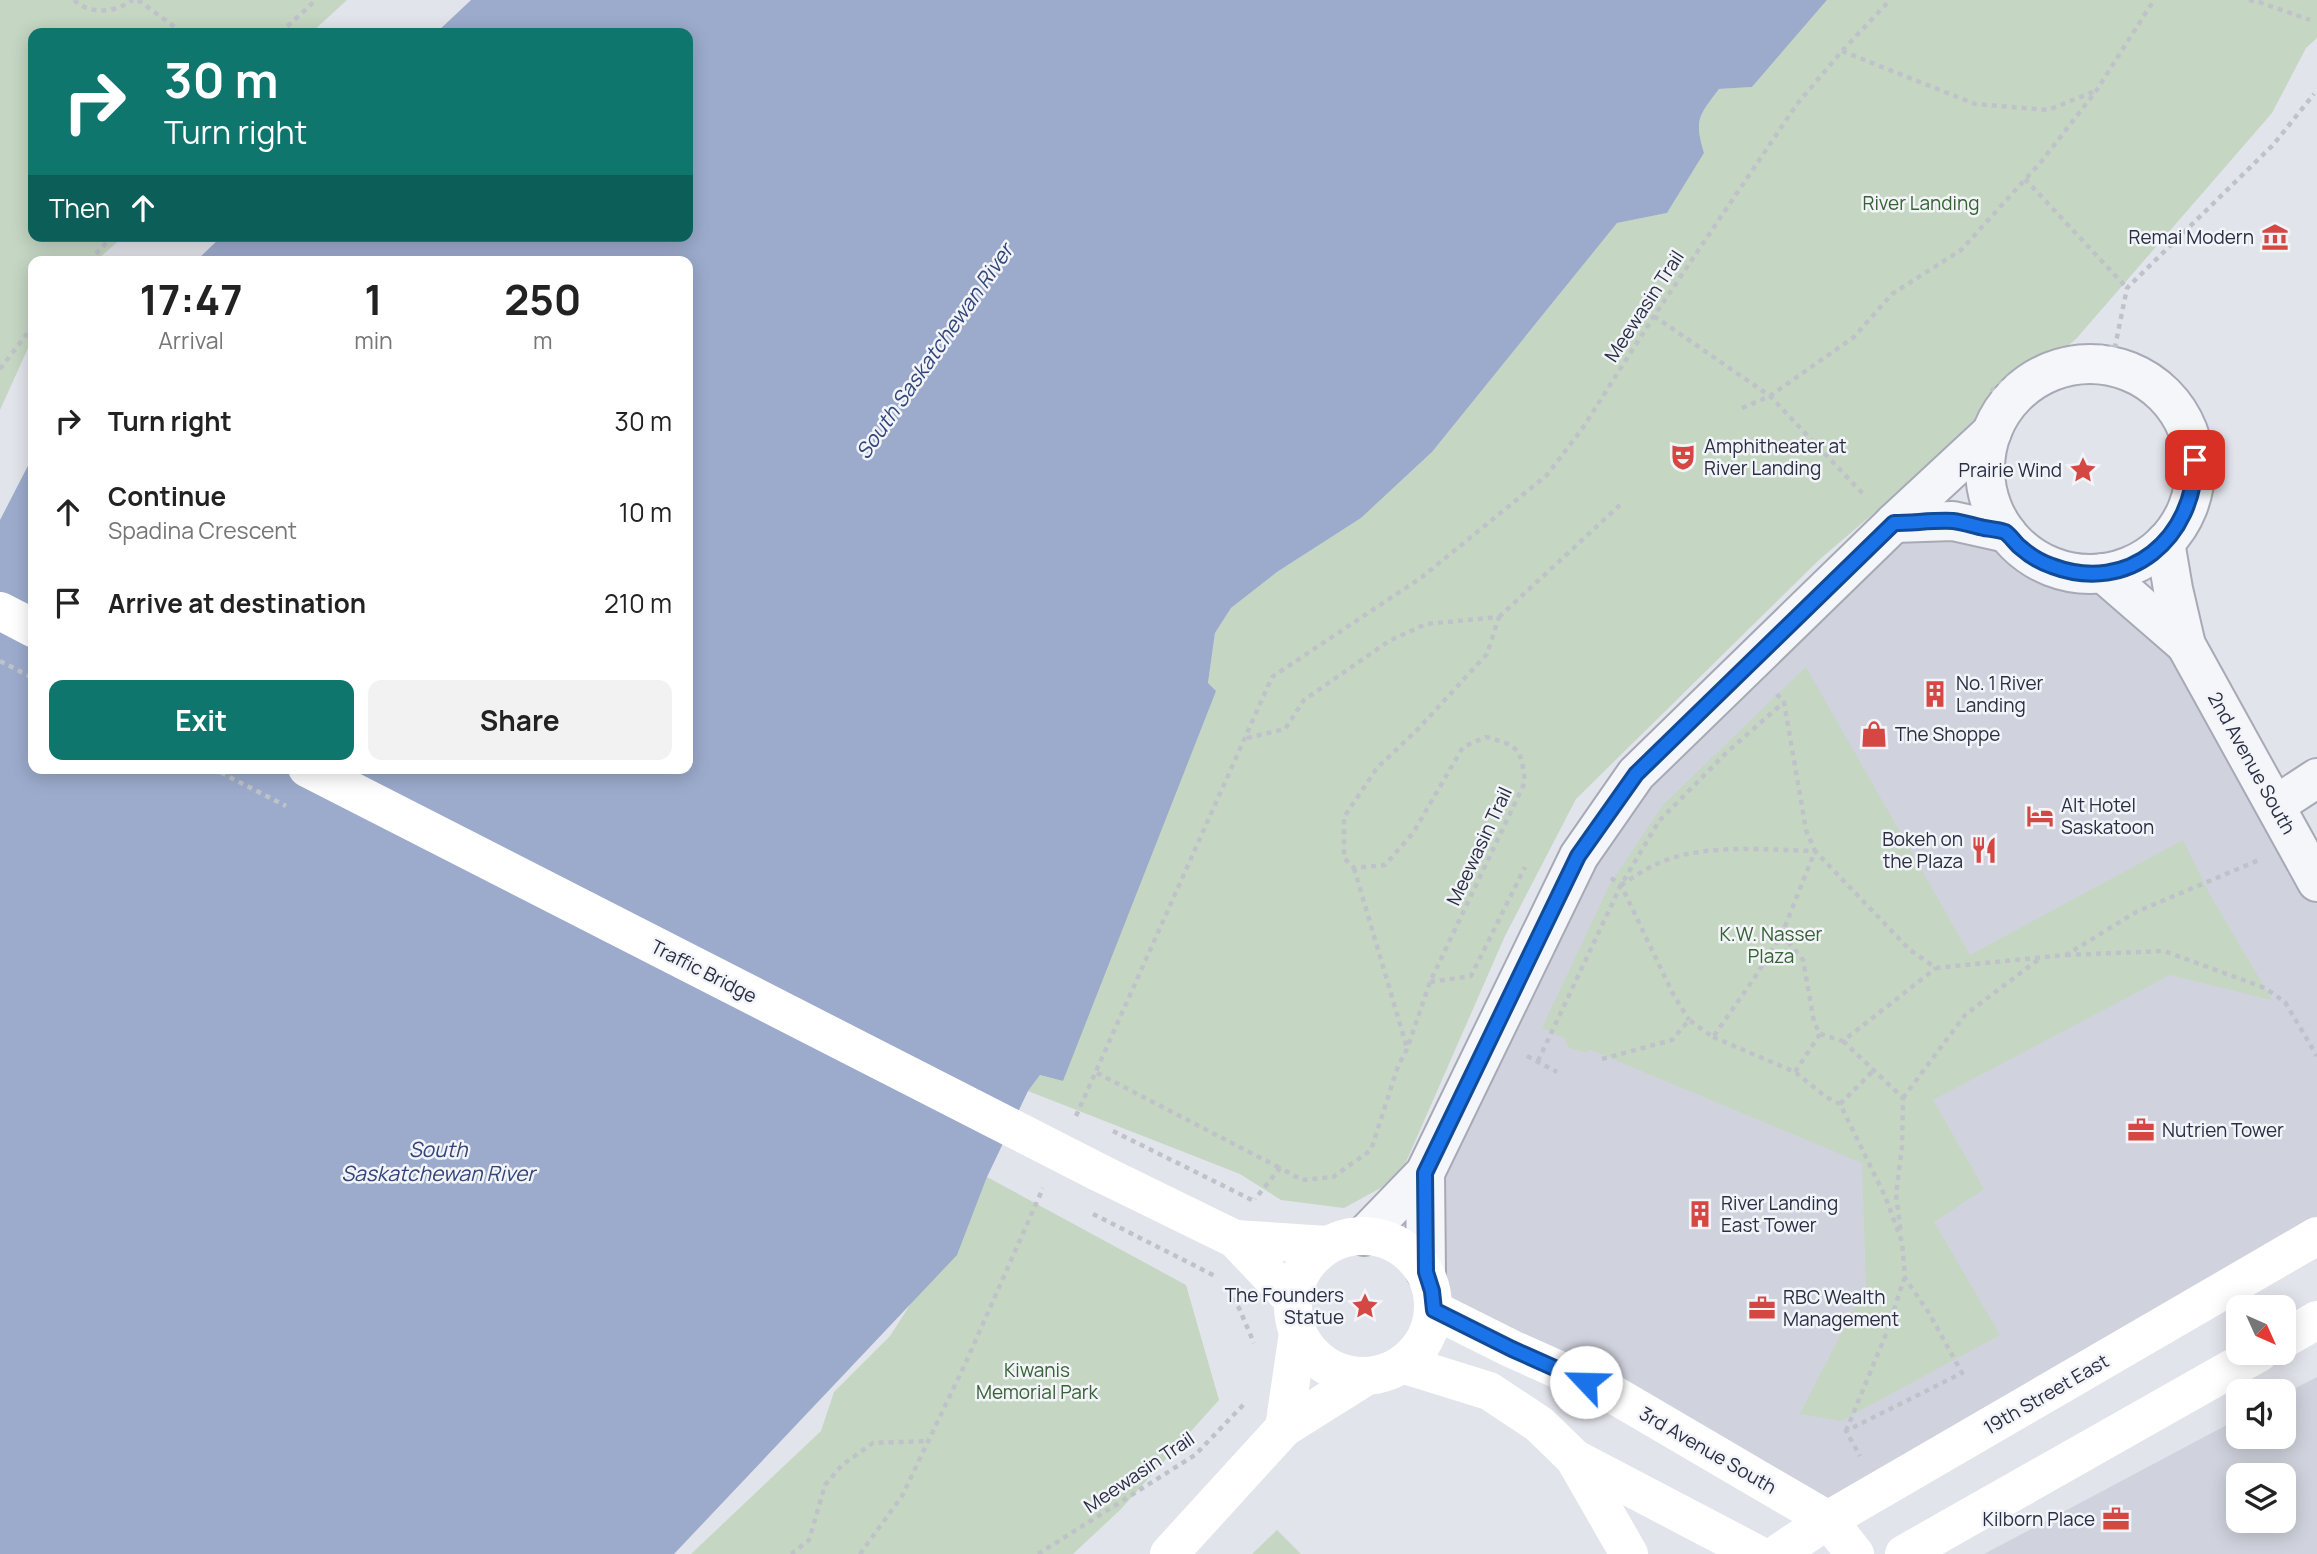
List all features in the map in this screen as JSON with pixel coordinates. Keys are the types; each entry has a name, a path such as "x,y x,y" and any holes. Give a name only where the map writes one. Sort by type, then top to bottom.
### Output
{"street":[{"path":"2085,364 2119,368 2144,378 2164,393 2178,410 2192,443 2195,472 2185,513 2165,542 2136,563 2103,573 2076,573 2049,566 2025,552 2007,533 1992,506 1986,484 1986,459 1992,432 2001,412 2014,396 2048,372 2085,364"},
{"path":"1364,1236 1425,1173 1578,856 1636,774 1882,513 1992,432"},
{"path":"1882,513 1954,521 2007,533"},
{"name":"2nd Avenue South","path":"2165,542 2186,645 2317,882"},
{"name":"2nd Avenue South","path":"2103,573 2186,645"},
{"path":"0,611 28,625"},
{"name":"Traffic Bridge","path":"319,774 1100,1173 1235,1239"},
{"path":"2276,805 2317,778"},
{"path":"1168,1554 1284,1428 1414,1354 1424,1342 1434,1310 1426,1272 1425,1173"},
{"name":"19th Street East","path":"1777,1554 1828,1521 2317,1236"},
{"path":"1284,1428 1301,1273 1312,1258 1327,1245 1339,1240 1377,1237 1394,1242 1410,1253 1426,1272"},
{"path":"1235,1239 1327,1245"},
{"path":"1235,1239 1296,1317 1312,1354 1322,1363 1352,1376 1384,1370 1489,1391 1539,1424 1574,1458 1629,1554"},
{"name":"3rd Avenue South","path":"1434,1310 1611,1394 1828,1521 1856,1554"},
{"path":"2296,1332 2317,1320"},
{"path":"1904,1554 2238,1365"},
{"path":"1574,1458 1758,1554"}],"path":[{"path":"74,0 93,10 108,11 136,0 174,28"},
{"path":"285,28 316,0"},
{"name":"Meewasin Trail","path":"1074,1123 1272,677 1422,577 1547,474 1582,429 1654,316 1797,104 1890,0"},
{"path":"1742,408 1770,396 1854,337 1892,293 1961,250 2041,162 2096,91 2154,0"},
{"path":"2249,0 2310,20"},
{"path":"1842,51 1975,104 2048,110 2096,91"},
{"path":"2119,368 2115,347 2127,288 2273,145 2314,94"},
{"path":"2025,178 2127,288"},
{"path":"94,256 107,242"},
{"path":"1654,316 1770,396 1882,513"},
{"path":"0,369 28,333"},
{"path":"1407,1049 1354,868 1344,858 1344,817 1377,768 1418,729 1487,654 1499,617 1622,504"},
{"path":"1246,738 1285,729 1304,700 1389,641 1426,624 1499,617"},
{"path":"0,661 28,675"},
{"path":"1557,1072 1538,1061 1621,885 1659,821 1725,754 1784,702 1806,830 1815,851 1910,950 1936,968"},
{"name":"Meewasin Trail","path":"1097,1073 1302,1180 1333,1177 1371,1150 1398,1066 1407,1049 1430,982 1525,782 1522,757 1509,743 1486,737 1463,747 1413,833 1385,866 1354,868"},
{"path":"2066,955 2136,912 2298,844"},
{"path":"1621,885 1658,863 1695,852 1815,851"},
{"path":"1713,1037 1782,934 1815,851"},
{"path":"1621,885 1673,994 1689,1020 1713,1037 1795,1072 1826,1097 1840,1104 1885,1196 1902,1242"},
{"path":"1782,934 1803,960 1814,1022 1820,1034 1843,1041 1903,1098"},
{"path":"1843,1041 1936,968 2066,955 2164,951 2265,988 2285,1002 2317,1056"},
{"path":"1846,1431 1886,1335 1905,1278 1896,1194 1902,1147 1903,1098 1965,1015 2040,958"},
{"path":"1602,1059 1672,1040 1689,1020"},
{"path":"1795,1072 1820,1034"},
{"path":"1840,1104 1874,1070"},
{"path":"1223,1286 1215,1276 1254,1200 1280,1168"},
{"path":"860,1554 902,1496 1045,1184"},
{"path":"1846,1431 1962,1373 1929,1313 1905,1278"},
{"path":"1231,1297 1239,1308 1257,1348"},
{"name":"Meewasin Trail","path":"1038,1554 1195,1455 1247,1401 1250,1393"},
{"path":"1846,1431 1879,1491"},
{"path":"791,1554 809,1540 825,1485 842,1465 873,1443 928,1441"}],"shaded area":[{"path":"1894,523 2007,533 2025,552 2049,566 2076,573 2103,573 2141,608 2317,881 2317,1236 1828,1520 1432,1291 1418,1261 1394,1242 1579,856"},
{"path":"2317,1377 2317,1554 1984,1554 2226,1425 2226,1449 2296,1449 2296,1388"}],"green space":[{"path":"0,0 347,0 316,28 28,28 28,242 117,242 102,256 28,256 28,348 0,410"},
{"name":"River Landing","path":"1827,0 2317,0 2317,38 2306,48 2272,113 2076,339 1975,419 1902,489 1819,560 1576,799 1505,936 1399,1178 1344,1208 1281,1200 1240,1174 1028,1091 1040,1075 1063,1081 1208,683 1215,633 1231,608 1277,572 1361,518 1432,452 1617,223 1667,213 1704,153 1699,132 1700,118 1719,89 1752,87"},
{"name":"K.W. Nasser Plaza","path":"1806,667 1970,955 2183,840 2210,895 2272,1000 2170,975 1933,1100 1984,1189 1934,1222 2000,1335 1841,1421 1800,1414 1866,1285 1862,1163 1591,1050 1585,1052 1569,1048 1564,1038 1542,1028 1610,884 1663,805"},
{"name":"Kiwanis Memorial Park","path":"987,1177 1186,1285 1219,1400 1120,1510 1073,1554 691,1554 821,1431 834,1392 890,1336 926,1280 957,1254"},
{"path":"1277,1530 1301,1554 1252,1554"}],"water":[{"name":"South Saskatchewan River","path":"471,0 1827,0 1752,87 1719,89 1700,118 1699,132 1704,153 1667,213 1617,223 1432,452 1361,518 1277,572 1231,608 1215,633 1208,683 1216,691 1063,1081 1040,1075 1028,1091 987,1177 957,1255 674,1554 0,1554 0,520 28,466 28,774 693,774 693,256 201,256 216,242 693,242 693,28 441,28"}],"place":[{"name":"Remai Modern","path":"2275,237"},
{"name":"Amphitheater at River Landing","path":"1683,457"},
{"name":"Prairie Wind","path":"2083,470"},
{"name":"No. 1 River Landing","path":"1935,694"},
{"name":"The Shoppe","path":"1874,734"},
{"name":"Alt Hotel Saskatoon","path":"2040,816"},
{"name":"Bokeh on the Plaza","path":"1984,850"},
{"name":"Nutrien Tower","path":"2141,1130"},
{"name":"River Landing East Tower","path":"1700,1214"},
{"name":"The Founders Statue","path":"1365,1306"},
{"name":"RBC Wealth Management","path":"1762,1308"},
{"name":"Kilborn Place","path":"2116,1519"}],"route":[{"path":"1586,1382 1434,1310 1426,1272 1425,1173 1578,856 1636,774 1894,523 1954,521 2007,533 2031,556 2064,571 2090,574 2114,571 2148,556 2175,530 2191,496 2195,460"}]}
